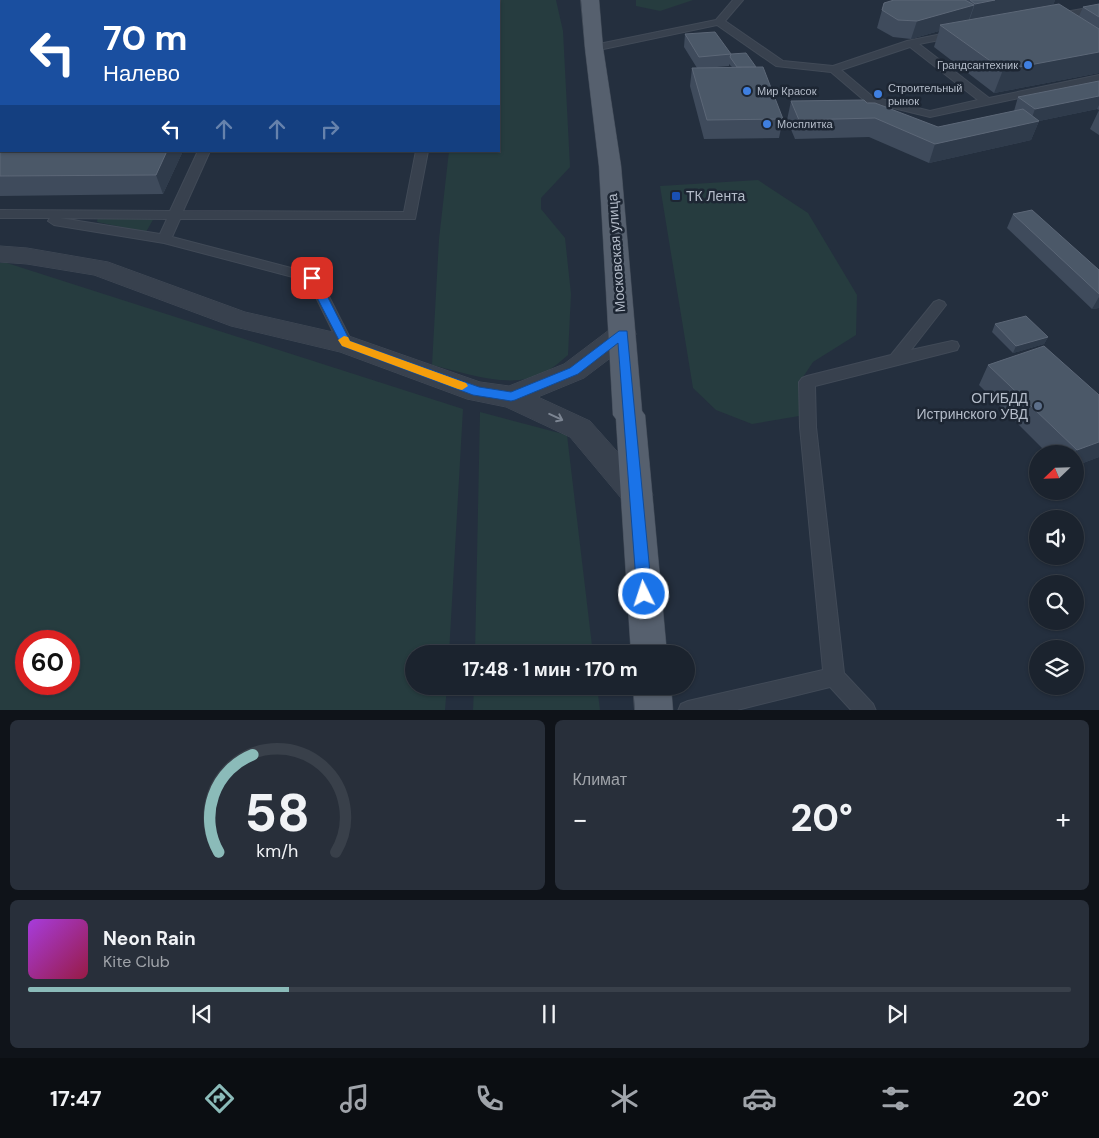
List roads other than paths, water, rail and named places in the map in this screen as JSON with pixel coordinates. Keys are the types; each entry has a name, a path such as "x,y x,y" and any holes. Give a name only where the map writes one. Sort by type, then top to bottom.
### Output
{"main road":[{"name":"Московская улица","path":"590,0 594,48 610,166 628,415 630,415 648,645"},
{"path":"653,695 654,710"}],"street":[{"path":"0,254 27,256 99,268 240,320 346,344 477,392 511,397 580,429 636,495"},
{"path":"511,397 574,371 623,334"}],"lane":[{"path":"594,48 719,22 738,0"},
{"path":"1041,19 1099,9"},
{"path":"719,22 780,64 834,69 911,43 964,32"},
{"path":"911,43 988,102"},
{"path":"834,69 869,99 930,114 1099,78"},
{"path":"164,239 204,152"},
{"path":"5,214 410,216 422,152"},
{"path":"5,214 164,239 312,278 346,344"},
{"path":"896,360 939,305"},
{"path":"866,710 834,677 809,437 807,382 952,346"},
{"path":"688,710 834,677"}],"place":[{"name":"Грандсантехник","path":"1028,65"},
{"name":"Мир Красок","path":"747,91"},
{"name":"Строительный рынок","path":"878,94"},
{"name":"Мосплитка","path":"767,124"},
{"name":"ТК Лента","path":"676,196"},
{"name":"ОГИБДД Истринского УВД","path":"1038,406"}]}
